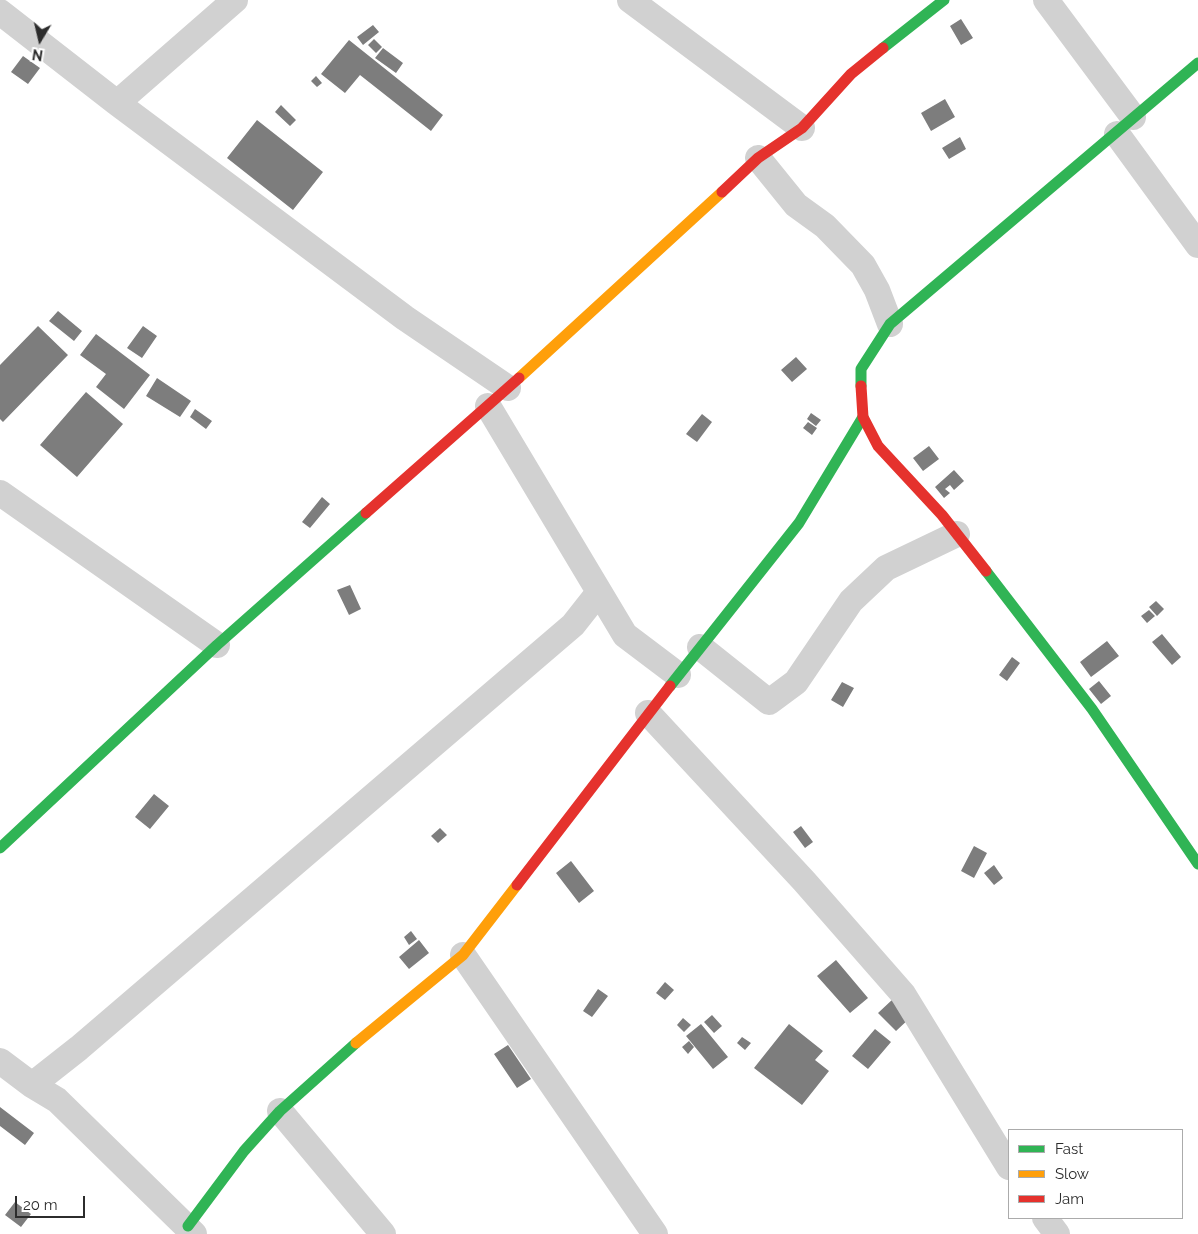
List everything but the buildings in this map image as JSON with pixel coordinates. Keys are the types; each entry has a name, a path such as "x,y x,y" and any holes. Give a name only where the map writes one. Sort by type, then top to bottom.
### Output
{"street":[{"path":"117,103 235,0"},
{"path":"630,0 802,128"},
{"path":"0,848 217,645 508,388 758,158 802,128 851,74 944,0"},
{"path":"1046,0 1198,245"},
{"path":"0,12 117,103 405,318 508,388"},
{"path":"1198,62 890,324 861,369 863,417 878,446 957,534 1092,708 1198,864"},
{"path":"758,158 796,205 825,226 863,265 877,290 890,324"},
{"path":"488,406 625,634 678,675"},
{"path":"0,1061 32,1085 57,1100 191,1230 244,1151 280,1111 366,1034 463,955 648,713 799,523 863,417"},
{"path":"0,493 217,645"},
{"path":"700,647 769,702 796,682 851,601 886,568 957,534"},
{"path":"32,1085 79,1048 573,626 599,592"},
{"path":"648,713 804,881 903,994 1008,1165"},
{"path":"463,955 656,1234"},
{"path":"280,1111 382,1234"},
{"path":"1046,1219 1057,1234"}],"traffic: fast":[{"path":"883,48 944,0"},
{"path":"861,386 861,369 890,324 1198,63"},
{"path":"670,686 799,523 863,417"},
{"path":"0,848 217,645 366,513"},
{"path":"986,571 1092,709 1198,864"},
{"path":"188,1226 244,1151 280,1111 356,1043"}],"traffic: slow":[{"path":"519,378 722,192"},
{"path":"356,1043 463,955 517,885"}],"traffic: jam":[{"path":"722,192 758,158 802,128 851,74 883,48"},
{"path":"366,513 519,378"},
{"path":"861,386 863,417 878,446 942,515 986,571"},
{"path":"517,885 670,686"}]}
